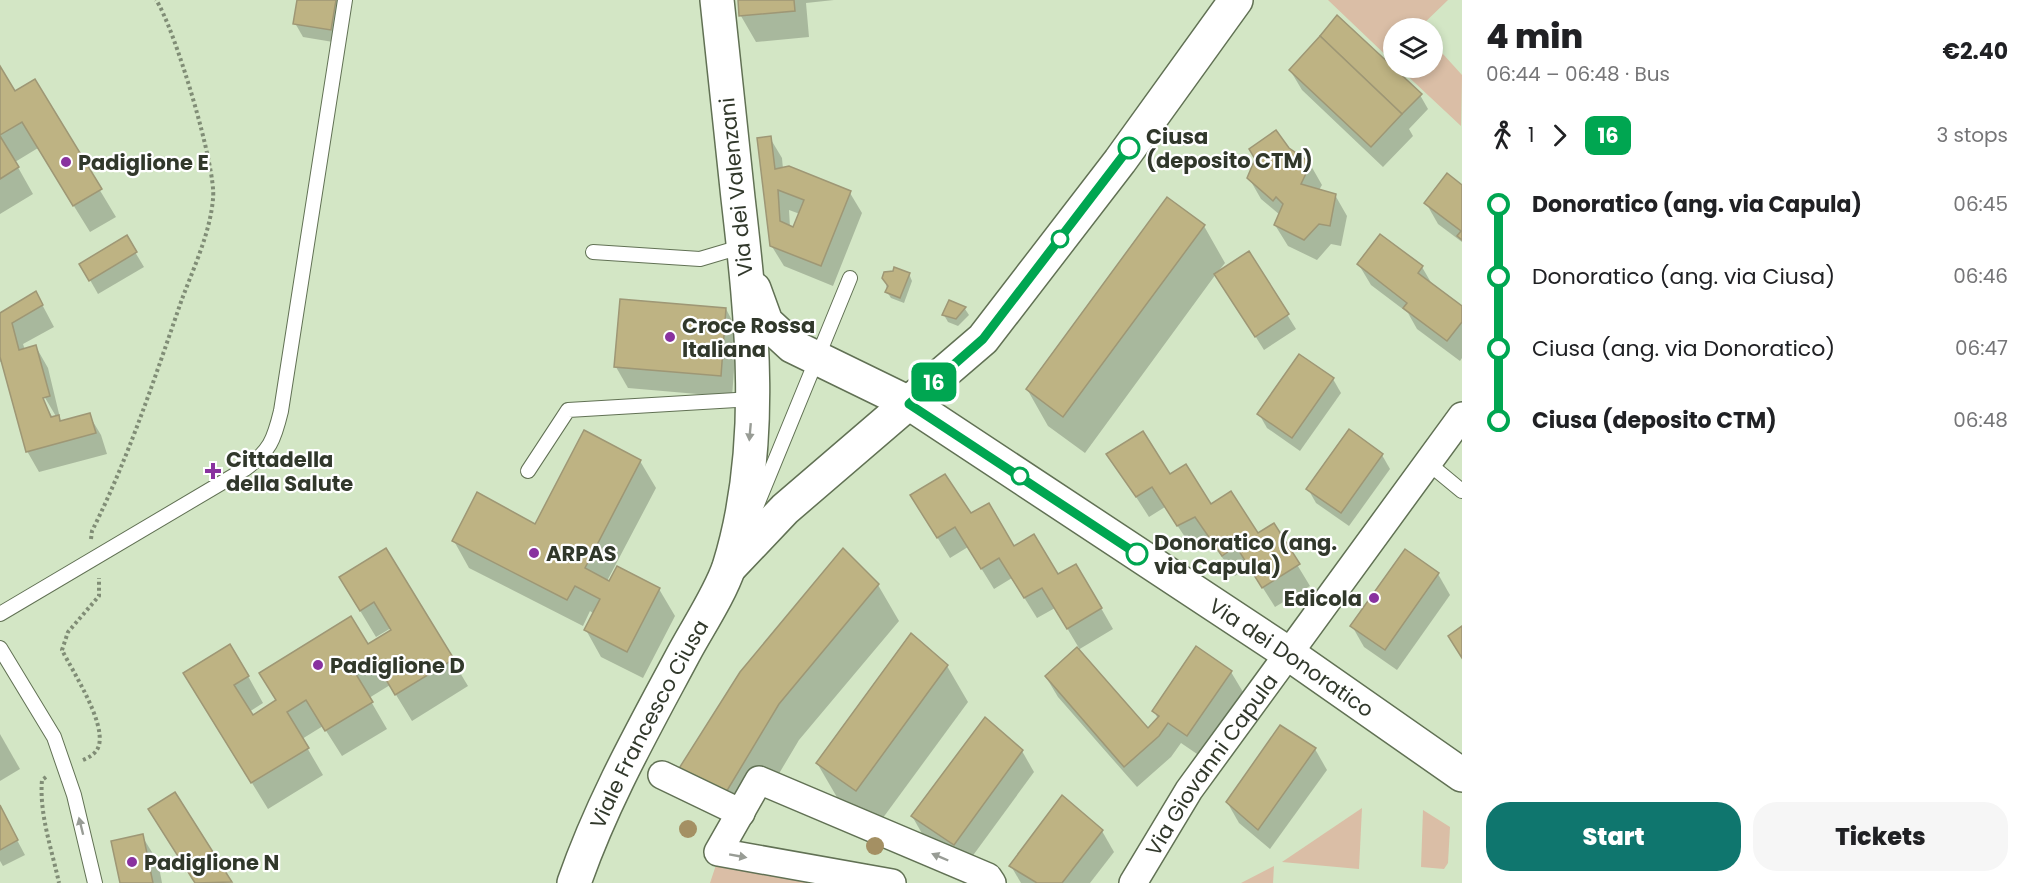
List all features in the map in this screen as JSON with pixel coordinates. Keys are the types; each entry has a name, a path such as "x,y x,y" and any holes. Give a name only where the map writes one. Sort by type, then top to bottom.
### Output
{"street":[{"name":"Via dei Valenzani","path":"717,0 744,246 753,386"},
{"name":"Viale Francesco Ciusa","path":"574,883 597,824 630,756 728,569 785,509 983,339 1120,161 1236,0"},
{"path":"744,246 766,322 792,346 816,360 909,404"},
{"name":"Viale Francesco Ciusa","path":"728,569 746,478 753,386"},
{"name":"Via dei Donoratico","path":"909,404 1289,654 1462,775"},
{"name":"Via Giovanni Capula","path":"1133,883 1189,790 1462,416"},
{"path":"662,775 741,813"},
{"path":"892,883 718,852 759,780 988,877 992,883"}],"lane":[{"path":"0,614 245,469 262,457 270,445 281,411 345,0"},
{"path":"593,252 700,259 744,246"},
{"path":"728,569 768,482 850,278"},
{"path":"528,471 568,410 753,386"},
{"path":"1428,464 1462,491"},
{"path":"0,648 54,737 96,883"}],"path":[{"path":"59,883 45,819 42,780 48,775 92,756 99,745 97,720 62,650 68,632 99,596 100,583 91,550 92,531 121,466 200,249 213,201 214,184 210,157 179,59 156,0"}],"shaded area":[{"path":"1328,0 1448,0 1429,18 1383,18 1383,52"},
{"path":"1443,54 1462,75 1461,126 1410,78 1443,78"},
{"path":"1362,808 1359,869 1282,862"},
{"path":"1423,810 1450,827 1448,863 1444,869 1421,867"},
{"path":"716,865 813,883 710,883"},
{"path":"1274,866 1273,883 1241,883"}],"building":[{"path":"297,0 336,0 331,30 293,24"},
{"path":"738,0 794,0 795,11 739,16"},
{"path":"1337,15 1383,58 1383,78 1405,78 1422,94 1402,114 1320,36"},
{"path":"1320,36 1402,114 1371,147 1289,70"},
{"name":"Padiglione E","path":"0,66 15,91 35,79 102,189 73,206 22,122 0,135"},
{"path":"1276,130 1289,148 1311,163 1301,184 1336,194 1330,226 1319,224 1304,240 1274,225 1283,204 1276,197 1273,201 1247,178 1255,159 1249,149"},
{"name":"Padiglione E","path":"0,136 19,167 0,179"},
{"path":"771,136 775,169 789,166 851,191 821,266 770,246 757,138","holes":["778,190 804,200 793,227 780,221"]},
{"path":"1447,173 1462,185 1462,240 1457,236 1461,231 1424,203"},
{"path":"1167,197 1205,225 1063,417 1026,389"},
{"path":"1380,234 1423,266 1418,273 1462,306 1462,322 1447,341 1403,308 1407,303 1357,264"},
{"path":"127,235 137,252 89,281 79,264"},
{"path":"1249,251 1289,314 1255,337 1214,274"},
{"path":"894,267 910,273 900,298 885,292 888,286 882,278 884,272 893,271"},
{"path":"36,291 43,305 12,323 19,350 36,345 50,396 43,398 51,417 59,415 60,421 90,413 96,433 26,452 0,357 0,313"},
{"name":"Croce Rossa Italiana","path":"620,299 726,308 721,376 614,367"},
{"path":"949,300 966,307 956,319 942,315"},
{"path":"1299,354 1334,378 1292,438 1257,414"},
{"path":"1349,429 1383,454 1341,513 1306,489"},
{"name":"ARPAS","path":"584,430 641,460 585,568 609,581 617,566 660,588 627,652 584,630 600,599 575,586 567,600 452,541 477,492 535,524"},
{"path":"1143,431 1170,474 1186,464 1211,504 1231,491 1258,533 1274,523 1300,564 1262,588 1236,546 1222,556 1195,517 1177,526 1152,487 1136,497 1106,454"},
{"path":"945,474 971,513 989,503 1014,546 1034,534 1058,574 1076,564 1102,608 1067,629 1042,588 1024,598 999,558 981,569 955,527 937,538 910,495"},
{"name":"Padiglione D","path":"386,548 454,659 395,695 374,659 354,671 373,702 325,731 306,700 287,712 309,748 251,783 183,673 230,644 249,676 234,685 253,715 276,700 259,673 351,616 368,644 391,630 374,602 360,611 339,577"},
{"path":"843,548 879,584 779,704 725,794 678,770 740,672"},
{"path":"1405,549 1439,573 1385,650 1350,626"},
{"path":"1462,626 1462,658 1448,636"},
{"path":"911,633 948,665 856,791 816,763"},
{"path":"1196,646 1232,671 1187,736 1168,723 1159,736 1124,767 1045,676 1077,647 1148,728 1159,716 1152,711"},
{"path":"985,717 1023,750 954,845 911,816"},
{"path":"1280,725 1316,748 1258,830 1226,802"},
{"path":"175,792 232,882 195,883 148,809"},
{"path":"1062,795 1103,830 1062,883 1037,883 1009,866"},
{"path":"0,805 18,840 0,850"},
{"name":"Padiglione N","path":"143,834 153,883 120,883 111,841"}],"bus line":[{"name":"16","path":"1129,148 983,339 909,404 1137,554"}],"place":[{"name":"Ciusa (deposito CTM)","path":"1129,148"},
{"name":"Padiglione E","path":"66,162"},
{"name":"Croce Rossa Italiana","path":"670,337"},
{"name":"Cittadella della Salute","path":"213,471"},
{"name":"ARPAS","path":"534,553"},
{"name":"Donoratico (ang. via Capula)","path":"1137,554"},
{"name":"Edicola","path":"1374,598"},
{"name":"Padiglione D","path":"318,665"},
{"name":"Padiglione N","path":"132,862"}]}
